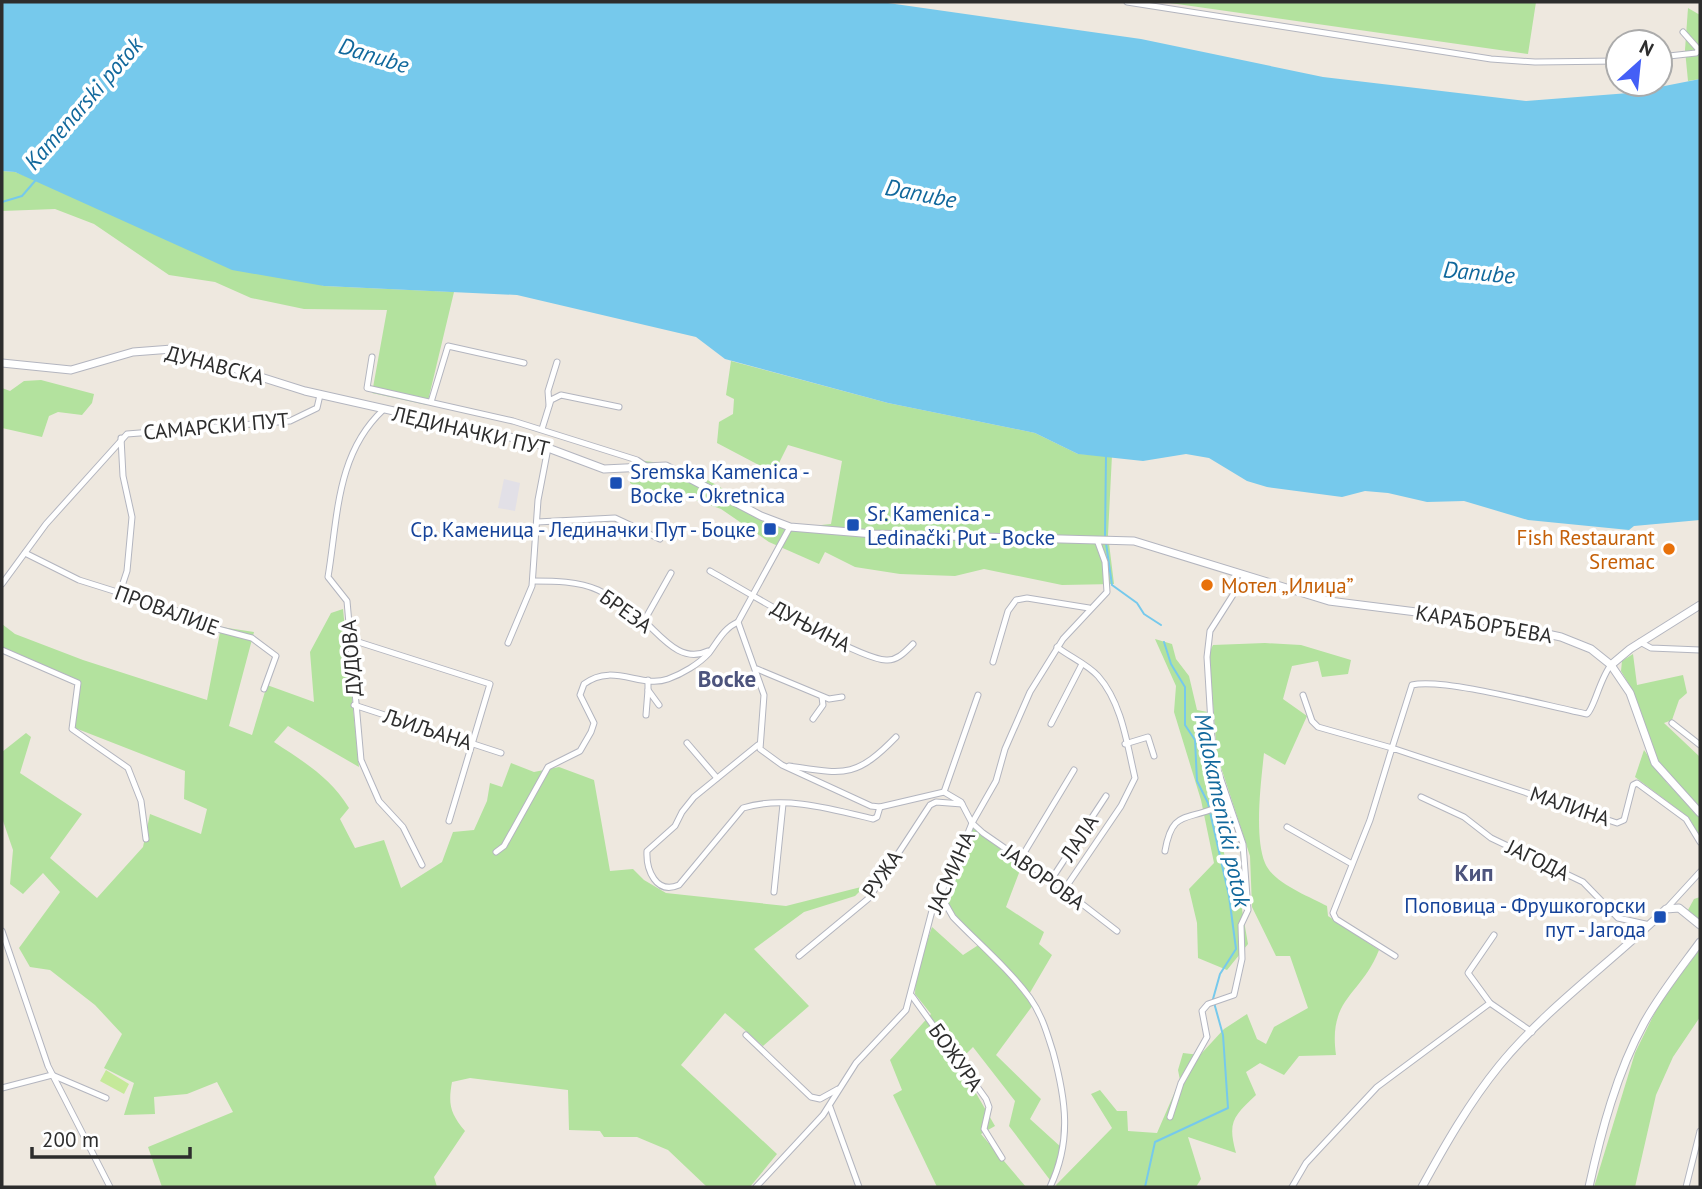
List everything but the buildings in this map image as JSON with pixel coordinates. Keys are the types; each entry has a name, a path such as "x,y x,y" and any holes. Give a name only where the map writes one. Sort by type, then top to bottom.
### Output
{"main road":[{"name":"ДУНАВСКА","path":"2,363 71,370 133,352 172,349 305,391"},
{"name":"ЛЕДИНАЧКИ ПУТ","path":"305,391 512,437 604,469 662,465 677,470 761,516 790,527 874,534 1113,540 1154,545 1245,576"},
{"name":"КАРАЂОРЂЕВА","path":"1245,576 1329,601 1488,621 1561,637 1591,649 1611,665"},
{"path":"1700,605 1640,642 1611,665 1630,694 1655,763 1700,813"},
{"path":"1422,1187 1455,1129 1499,1066 1532,1032 1666,909 1679,908 1700,925"},
{"path":"1589,1187 1607,1119 1631,1050 1659,999 1700,942"}],"street":[{"path":"1127,2 1480,58 1535,62 1604,61"},
{"path":"1674,55 1696,53 1699,50 1683,32"},
{"path":"431,402 448,346 524,363"},
{"path":"372,357 367,388 542,429 637,460 646,466"},
{"path":"549,405 548,391 557,362"},
{"path":"542,429 554,397 565,393 619,407"},
{"name":"САМАРСКИ ПУТ","path":"2,584 53,515 121,438 139,431 290,421 317,408 320,395"},
{"name":"ДУДОВА","path":"383,410 362,432 347,462 328,577 347,601 359,751 367,776 379,801 410,838 422,865"},
{"path":"120,592 127,571 132,517 123,476 121,438"},
{"path":"508,643 533,581 541,481 548,448"},
{"path":"537,522 608,517 621,520 660,539"},
{"path":"496,852 504,846 548,767 580,751 592,732 594,723 580,695 584,684 615,675 648,680 672,677 692,667 711,649 726,629 738,622 790,527"},
{"name":"ЈАСМИНА","path":"756,1187 830,1107 838,1089 861,1057 903,1015 912,996 912,980 928,932 930,913 972,823 996,780 1005,750 1030,692 1057,647 1089,608 1105,597 1108,589 1099,540"},
{"name":"ПРОВАЛИЈЕ","path":"25,553 79,580 184,612 206,626 260,643 276,656 264,689"},
{"name":"ДУЊИНА","path":"710,571 880,660 896,658 913,644"},
{"path":"644,621 671,573"},
{"path":"1170,1117 1184,1076 1207,1038 1202,1011 1208,1004 1234,995 1242,959 1241,925 1248,910 1243,844 1213,755 1207,657 1210,631 1245,576"},
{"name":"БРЕЗА","path":"533,581 575,583 595,589 644,621 673,648 697,655 711,649"},
{"path":"993,662 1008,611 1016,600 1027,598 1089,608"},
{"path":"738,622 740,634 757,669 764,705 758,745 763,753 846,796 880,807 944,792 962,804 972,823"},
{"path":"349,639 488,681 490,689 449,821"},
{"path":"1640,642 1651,648 1700,650"},
{"path":"1057,647 1098,676 1122,714 1125,744 1135,782 1064,890"},
{"path":"2,650 78,683 72,729 128,768 141,802 146,839"},
{"path":"1051,724 1082,664"},
{"path":"1395,956 1334,916 1333,910 1370,820 1412,685 1442,685 1587,714 1592,710 1601,679 1611,665"},
{"path":"757,669 834,700 842,697"},
{"path":"646,715 648,680"},
{"path":"648,690 659,705"},
{"path":"944,792 978,695"},
{"name":"МАЛИНА","path":"1303,695 1312,721 1318,727 1392,748 1617,823 1624,820 1633,785 1637,783 1686,819 1700,842"},
{"path":"813,719 822,705 822,696"},
{"name":"ЉИЉАНА","path":"354,705 501,753"},
{"path":"1671,723 1700,745"},
{"path":"782,765 847,772 868,763 896,737"},
{"path":"1125,744 1148,737 1154,756"},
{"path":"687,743 717,778"},
{"path":"758,745 694,797 681,812 675,826 647,851 649,873 666,888 679,885 743,808 783,804 842,811 873,819 877,817 880,807"},
{"path":"1021,858 1074,770"},
{"path":"1165,851 1171,825 1179,819 1210,810 1223,787"},
{"name":"ЛАЛА","path":"1051,880 1106,796"},
{"name":"ЈАГОДА","path":"1421,797 1464,817 1491,838 1583,882 1618,918 1650,925"},
{"name":"РУЖА","path":"799,956 869,898 930,805 938,802 962,804"},
{"path":"774,892 783,804"},
{"name":"ЈАВОРОВА","path":"972,823 1116,931"},
{"path":"1287,827 1352,864"},
{"path":"1666,909 1700,872"},
{"path":"943,888 945,903 953,917 1030,997 1042,1017 1063,1089 1066,1113 1064,1147 1050,1187"},
{"path":"1677,898 1679,908"},
{"path":"2,931 36,1038 52,1075 110,1187"},
{"path":"1494,935 1468,973 1490,1003 1532,1032"},
{"name":"БОЖУРА","path":"912,996 986,1099 989,1107 984,1129 1002,1158"},
{"path":"1292,1187 1306,1163 1377,1087 1490,1003"},
{"path":"746,1035 811,1097 820,1099 838,1089"},
{"path":"2,1088 52,1075 106,1098"},
{"path":"830,1107 859,1187"},
{"path":"1686,1187 1700,1131"}],"shaded area":[{"path":"504,479 520,483 515,511 498,508"}],"green space":[{"path":"1163,2 1536,2 1528,54"},
{"path":"1688,8 1700,15 1700,79 1688,81 1685,50"},
{"path":"2,171 15,172 324,286 454,292 427,405 372,393 387,310 304,309 251,298 215,282 169,275 94,224 55,209 2,211"},
{"path":"731,361 888,403 1035,433 1078,454 1112,455 1108,535 1114,584 1062,585 984,569 955,576 900,574 855,567 825,552 819,564 769,542 721,509 687,497 640,490 630,483 631,472 645,467 645,461 669,465 692,472 773,518 789,523 831,524 842,461 788,445 774,473 717,443 719,422 733,414 734,399 726,395"},
{"path":"41,380 94,394 92,403 82,415 58,412 49,416 42,437 2,428 2,388 10,391 24,381"},
{"path":"343,609 359,767 288,726 274,742 316,771 342,797 349,808 340,819 355,848 384,840 401,888 442,862 453,832 474,830 487,801 490,783 502,787 511,763 534,772 559,767 594,780 610,871 633,869 644,880 666,893 786,906 865,886 855,896 804,912 754,949 809,1006 763,1046 725,1013 681,1065 777,1154 750,1187 707,1187 668,1150 637,1137 604,1137 600,1131 569,1130 568,1090 470,1078 452,1082 451,1108 465,1131 434,1177 437,1187 162,1187 148,1147 233,1112 217,1082 187,1094 154,1097 155,1114 124,1115 134,1083 104,1068 122,1034 95,1005 50,970 30,967 19,948 60,892 43,873 23,894 10,884 13,850 2,818 2,752 26,733 31,737 20,773 82,814 50,858 97,898 143,847 150,814 201,834 207,809 184,799 185,771 75,728 78,685 62,673 2,647 2,624 15,634 83,660 207,700 221,627 254,632 229,726 252,735 267,685 314,702 310,652 331,613"},
{"path":"1155,639 1172,644 1176,659 1189,676 1197,710 1208,712 1210,755 1202,762 1231,882 1240,898 1248,944 1227,970 1198,958 1197,923 1189,889 1214,863 1201,800 1174,712 1176,686"},
{"path":"1213,645 1301,645 1351,660 1348,674 1322,677 1318,661 1292,666 1283,699 1307,716 1285,765 1264,753 1259,824 1265,863 1283,883 1327,906 1328,916 1379,950 1364,978 1341,1008 1335,1036 1336,1055 1299,1056 1284,1075 1260,1063 1246,1072 1256,1095 1234,1120 1232,1133 1236,1153 1188,1137 1201,1179 1196,1187 1057,1187 1112,1128 1091,1094 1100,1090 1117,1111 1127,1111 1128,1131 1157,1133 1180,1080 1178,1070 1183,1053 1200,1055 1224,1029 1247,1014 1257,1039 1266,1044 1274,1027 1308,1008 1290,956 1276,956 1252,907 1250,856 1217,755 1209,653"},
{"path":"1633,654 1637,685 1683,675 1687,693 1679,700 1672,720 1664,723 1700,757 1700,807 1658,761 1633,691 1621,671 1622,661"},
{"path":"1644,750 1667,783 1700,817 1700,836 1688,817 1635,777"},
{"path":"969,825 1022,865 1006,907 1044,932 1039,944 1052,955 1028,996 1033,1005 996,1055 1041,1099 1030,1119 1062,1148 1057,1172 1050,1180 1009,1126 1015,1101 973,1047 958,1062 995,1126 981,1134 1026,1187 937,1187 893,1095 902,1090 890,1060 931,1014 915,994 916,972 932,927 963,955 980,944 943,900 943,880"},
{"path":"1700,897 1700,921 1688,910 1694,899"},
{"path":"1700,949 1700,1017 1673,1057 1656,1095 1635,1187 1594,1187 1635,1053 1661,1000"},
{"path":"106,1070 129,1084 124,1094 100,1081"}],"water":[{"name":"Danube","path":"2,2 881,2 1141,39 1323,77 1526,101 1604,95 1604,98 1674,98 1674,84 1700,79 1700,520 1634,526 1629,530 1528,520 1464,501 1427,502 1365,491 1342,497 1267,487 1247,481 1209,458 1186,454 1143,461 1078,454 1035,433 888,403 725,359 696,337 517,295 324,286 232,270 15,172 2,171"}],"waterway":[{"name":"Kamenarski potok","path":"2,202 22,196 35,181"},
{"name":"Malokamenicki potok","path":"1105,537 1106,454"},
{"name":"Malokamenicki potok","path":"1106,543 1112,585 1137,603 1144,614 1161,625"},
{"name":"Malokamenicki potok","path":"1145,1187 1155,1142 1228,1108 1223,1035 1213,999 1220,974 1236,949 1229,896 1208,803 1197,781 1195,740 1185,725 1185,687 1171,664 1164,642"}],"place":[{"name":"Sremska Kamenica - Bocke - Okretnica","path":"616,483"},
{"name":"Sr. Kamenica - Ledinački Put - Bocke","path":"853,525"},
{"name":"Ср. Каменица - Лединачки Пут - Боцке","path":"770,529"},
{"name":"Fish Restaurant Sremac","path":"1669,549"},
{"name":"Мотел „Илиџа”","path":"1207,585"},
{"name":"Поповица - Фрушкогорски пут - Јагода","path":"1660,917"}],"district":[{"name":"Bocke","path":"727,678"},
{"name":"Кип","path":"1474,872"}]}
